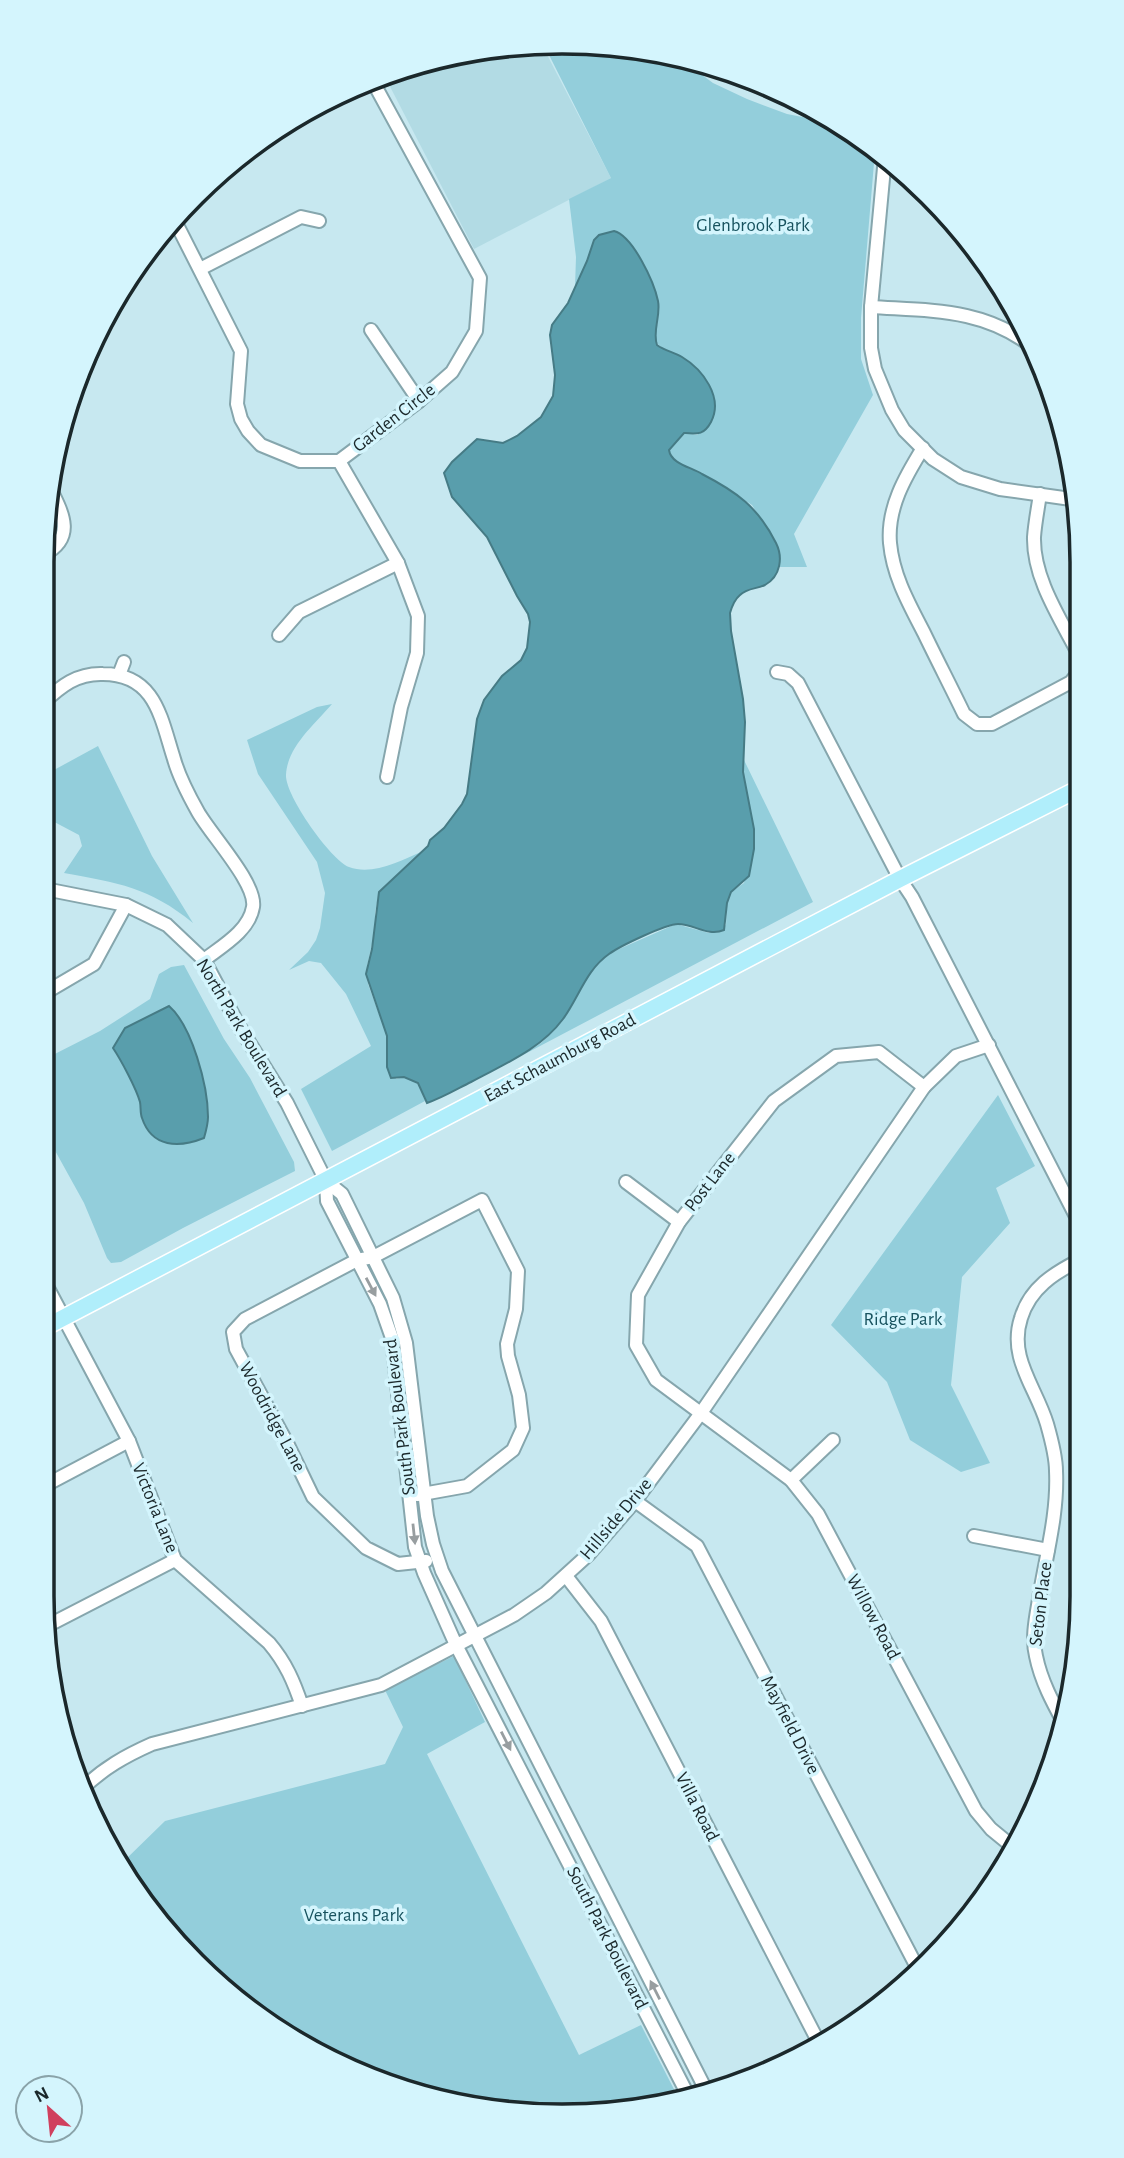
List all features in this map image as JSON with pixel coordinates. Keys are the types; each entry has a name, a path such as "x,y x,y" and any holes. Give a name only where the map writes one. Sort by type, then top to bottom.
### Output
{"main road":[{"name":"East Schaumburg Road","path":"54,1323 900,878 1070,793"}],"street":[{"name":"Garden Circle","path":"179,228 240,351 237,404 248,431 261,446 300,461 339,461 453,372 476,331 480,278 377,89"},
{"path":"883,169 871,307 872,348 879,381 904,430 933,459 961,477 1000,489 1065,498"},
{"path":"201,270 301,217 318,221"},
{"path":"871,307 955,313 980,318 1001,326 1017,336"},
{"path":"371,330 419,401"},
{"path":"923,448 906,477 894,509 890,543 896,574 964,714 975,731 1070,683"},
{"path":"339,461 398,563 418,616 417,653 401,707 387,777"},
{"path":"1040,494 1034,538 1038,565 1047,591 1070,637"},
{"path":"54,546 64,534 64,515 58,504"},
{"path":"279,635 299,612 398,563"},
{"path":"119,676 124,662"},
{"path":"777,672 788,674 798,683 1070,1204"},
{"path":"54,693 73,678 94,673 119,676 143,688 152,698 164,722 175,762 198,812 243,874 254,898 249,921 204,960"},
{"name":"North Park Boulevard","path":"54,891 126,905 167,925 204,960 287,1103 326,1181"},
{"path":"54,988 94,964 126,905"},
{"name":"Hillside Drive","path":"90,1782 122,1757 152,1744 381,1685 514,1615 546,1593 589,1554 635,1501 701,1412 924,1087 956,1056 989,1045"},
{"name":"Post Lane","path":"701,1412 656,1380 636,1345 638,1295 679,1222 774,1101 836,1056 879,1052 924,1087"},
{"name":"South Park Boulevard","path":"326,1181 342,1194 393,1298 404,1334 430,1530 438,1559 474,1636 703,2083"},
{"name":"South Park Boulevard","path":"326,1181 327,1201 384,1311 392,1338 415,1547 420,1562 456,1645 684,2088"},
{"path":"626,1182 679,1222"},
{"path":"357,1260 373,1257 482,1200 518,1272 516,1308 507,1344 523,1428 513,1450 467,1486 410,1496"},
{"name":"Woodridge Lane","path":"357,1260 245,1319 233,1332 236,1349 313,1497 366,1548 398,1564 438,1559"},
{"name":"Seton Place","path":"1056,1709 1043,1684 1035,1654 1035,1621 1056,1510 1056,1468 1047,1423 1018,1356 1017,1338 1021,1317 1030,1297 1052,1274 1070,1264"},
{"name":"Victoria Lane","path":"54,1300 129,1441 175,1560 269,1643 292,1676 302,1706"},
{"name":"Willow Road","path":"701,1412 791,1480 822,1522 976,1811 1006,1842"},
{"path":"791,1480 833,1440"},
{"path":"54,1481 129,1441"},
{"name":"Mayfield Drive","path":"635,1501 697,1546 914,1962"},
{"path":"974,1536 1048,1550"},
{"path":"55,1622 175,1560"},
{"name":"Villa Road","path":"566,1576 601,1621 816,2036"},
{"path":"663,2047 680,2039"}],"shaded area":[{"path":"547,54 611,178 474,249 389,85 463,64"},
{"path":"614,231 635,250 652,283 659,307 655,334 657,345 690,362 703,376 713,394 715,403 711,422 700,433 684,433 669,450 673,459 736,494 754,510 769,530 779,554 779,566 774,577 765,585 738,597 730,613 745,722 743,772 754,829 754,849 749,876 731,892 724,930 712,932 672,925 615,950 594,968 569,1011 544,1039 509,1062 427,1103 418,1083 404,1077 391,1078 387,1067 387,1036 366,974 379,892 428,846 430,840 444,828 462,804 467,794 477,719 484,700 502,676 521,660 527,648 530,622 487,537 452,497 444,473 477,439 503,443 517,436 541,417 553,396 555,375 550,335 552,325 568,303 594,240 599,235"},
{"path":"169,1006 185,1027 197,1057 205,1089 208,1120 204,1138 176,1144 159,1140 147,1128 141,1116 135,1089 113,1048 125,1028"}],"green space":[{"name":"Glenbrook Park","path":"549,54 628,59 701,74 747,99 787,114 809,118 874,162 861,318 861,359 873,395 794,534 807,567 779,567 778,548 752,505 703,474 674,461 669,450 684,433 698,435 664,350 655,341 658,312 652,283 627,239 605,233 594,240 575,287 576,257 569,199 611,178"},
{"path":"332,704 303,736 291,755 286,775 288,784 300,811 320,840 349,867 376,869 421,852 379,892 375,931 367,966 368,984 387,1036 396,1079 404,1077 418,1083 425,1101 332,1151 301,1089 371,1046 346,994 321,963 309,961 289,970 316,940 325,893 317,862 258,774 247,740 317,707"},
{"path":"98,746 152,856 193,923 162,901 132,888 64,873 82,846 79,835 54,822 54,770"},
{"path":"744,760 813,902 523,1055 553,1031 583,983 599,962 610,953 676,924 709,933 726,925 727,903 731,892 744,883 754,849 754,829 744,787"},
{"path":"184,965 224,1039 250,1078 294,1162 295,1171 121,1262 111,1263 84,1203 54,1149 54,1054 100,1031 150,999 159,974 171,967"},
{"name":"Ridge Park","path":"998,1095 1035,1166 996,1188 1010,1223 962,1277 951,1385 990,1463 961,1472 910,1440 887,1382 831,1325"},
{"name":"Veterans Park","path":"454,1656 485,1722 427,1754 579,2055 641,2025 675,2091 595,2103 529,2103 463,2094 399,2077 308,2036 253,1999 203,1955 159,1905 127,1858 165,1821 385,1764 403,1727 385,1690"}]}
